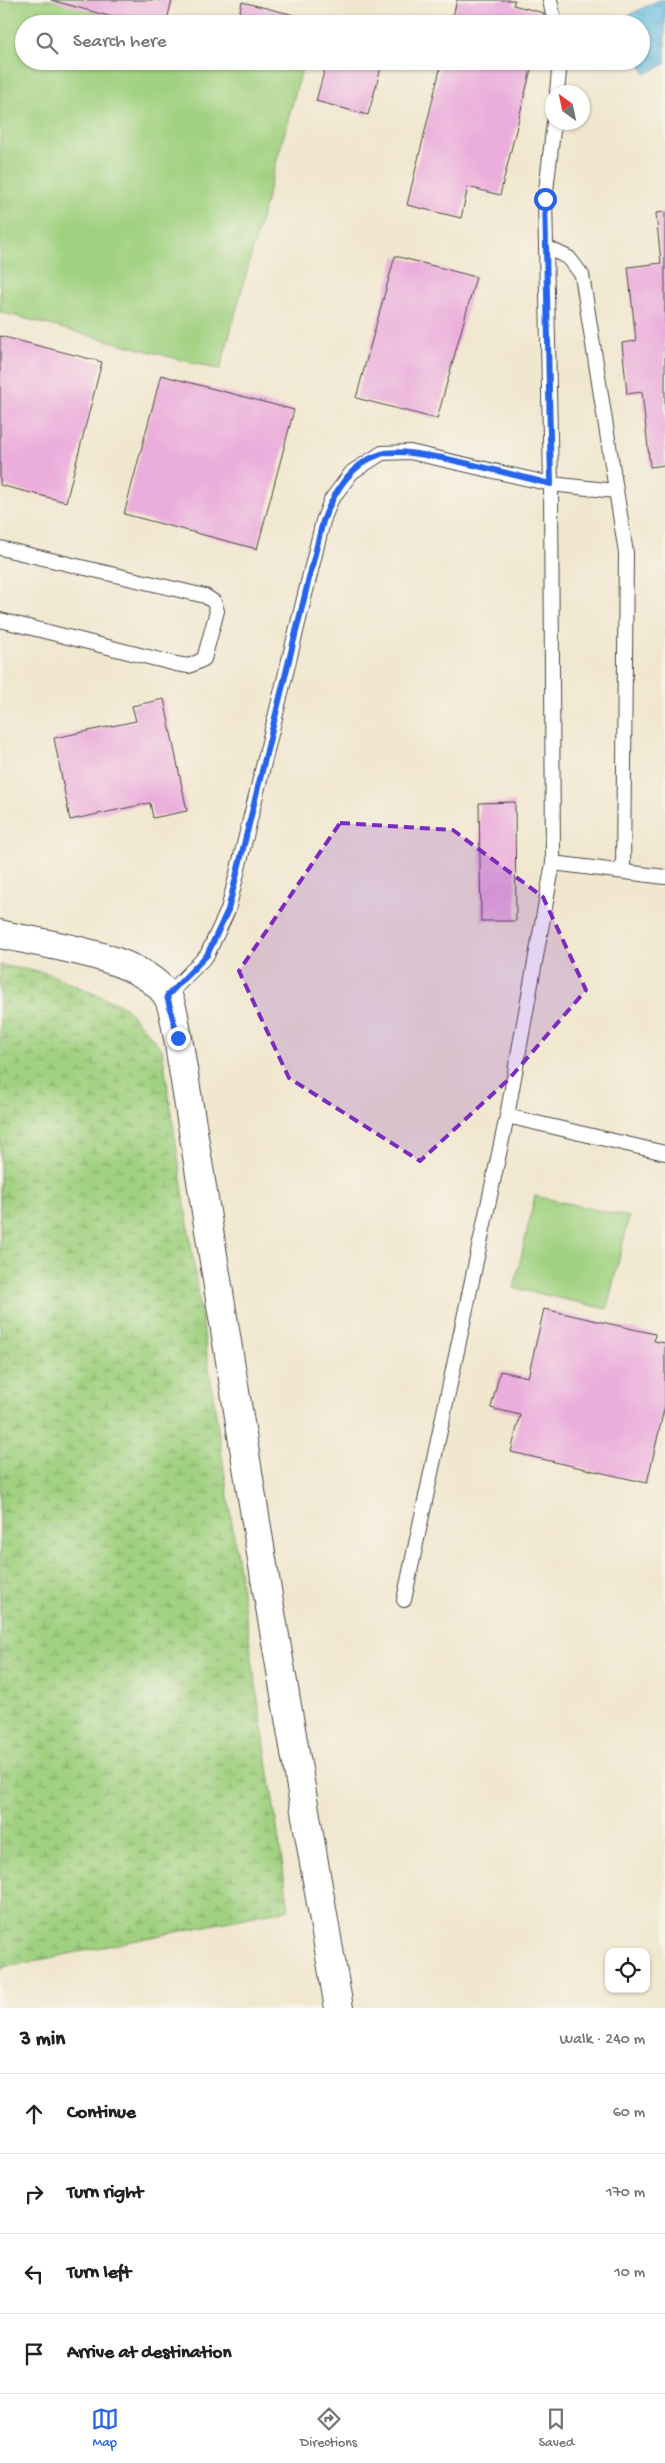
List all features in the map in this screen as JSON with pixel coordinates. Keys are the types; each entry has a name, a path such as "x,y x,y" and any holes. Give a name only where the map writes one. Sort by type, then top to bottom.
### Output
{"street":[{"path":"0,934 89,954 134,968 154,980 167,996 178,1038 266,1584 339,2008"}],"lane":[{"path":"550,0 554,15"},
{"path":"558,85 559,70"},
{"path":"404,1600 507,1116 553,863 551,484 545,199 553,130"},
{"path":"546,248 569,258 582,275 627,573 623,872"},
{"path":"167,996 207,955 228,910 323,521 332,500 352,472 382,453 410,452 551,484 615,491"},
{"path":"0,548 205,596 214,602 217,611 204,659 189,666 0,620"},
{"path":"553,863 665,877"},
{"path":"507,1116 665,1153"}],"highlighted area":[{"path":"340,823 453,830 543,897 586,990 509,1079 420,1161 289,1078 239,971"}],"green space":[{"path":"0,0 90,0 146,15 15,15 15,70 302,70 220,370 0,312"},
{"path":"0,965 47,973 125,1007 162,1049 289,1909 0,1968"},
{"path":"535,1196 629,1217 607,1309 514,1288"}],"water":[{"path":"659,0 665,0 665,64 645,74 643,70 650,70 650,15 628,15"}],"building":[{"path":"51,0 172,0 168,15 105,15"},
{"path":"457,0 515,0 513,5 544,13 544,15 453,15"},
{"path":"242,2 294,15 239,15"},
{"path":"325,70 380,70 368,115 316,101"},
{"path":"440,70 531,70 500,195 468,187 461,218 407,205"},
{"path":"665,212 665,465 650,467 642,392 627,394 622,343 636,341 628,267 661,263 656,213"},
{"path":"395,256 476,277 437,419 356,398"},
{"path":"0,336 102,362 66,502 0,485"},
{"path":"161,375 294,410 257,549 124,514"},
{"path":"164,699 187,811 153,818 150,803 70,820 54,738 136,721 132,706"},
{"path":"515,802 516,921 481,921 479,803"},
{"path":"544,1309 655,1334 654,1341 665,1343 665,1405 647,1483 511,1452 520,1415 491,1408 500,1371 528,1377"}],"route":[{"path":"178,1038 167,996 207,955 228,910 323,521 341,485 352,472 382,453 410,452 551,484 545,199"}]}
